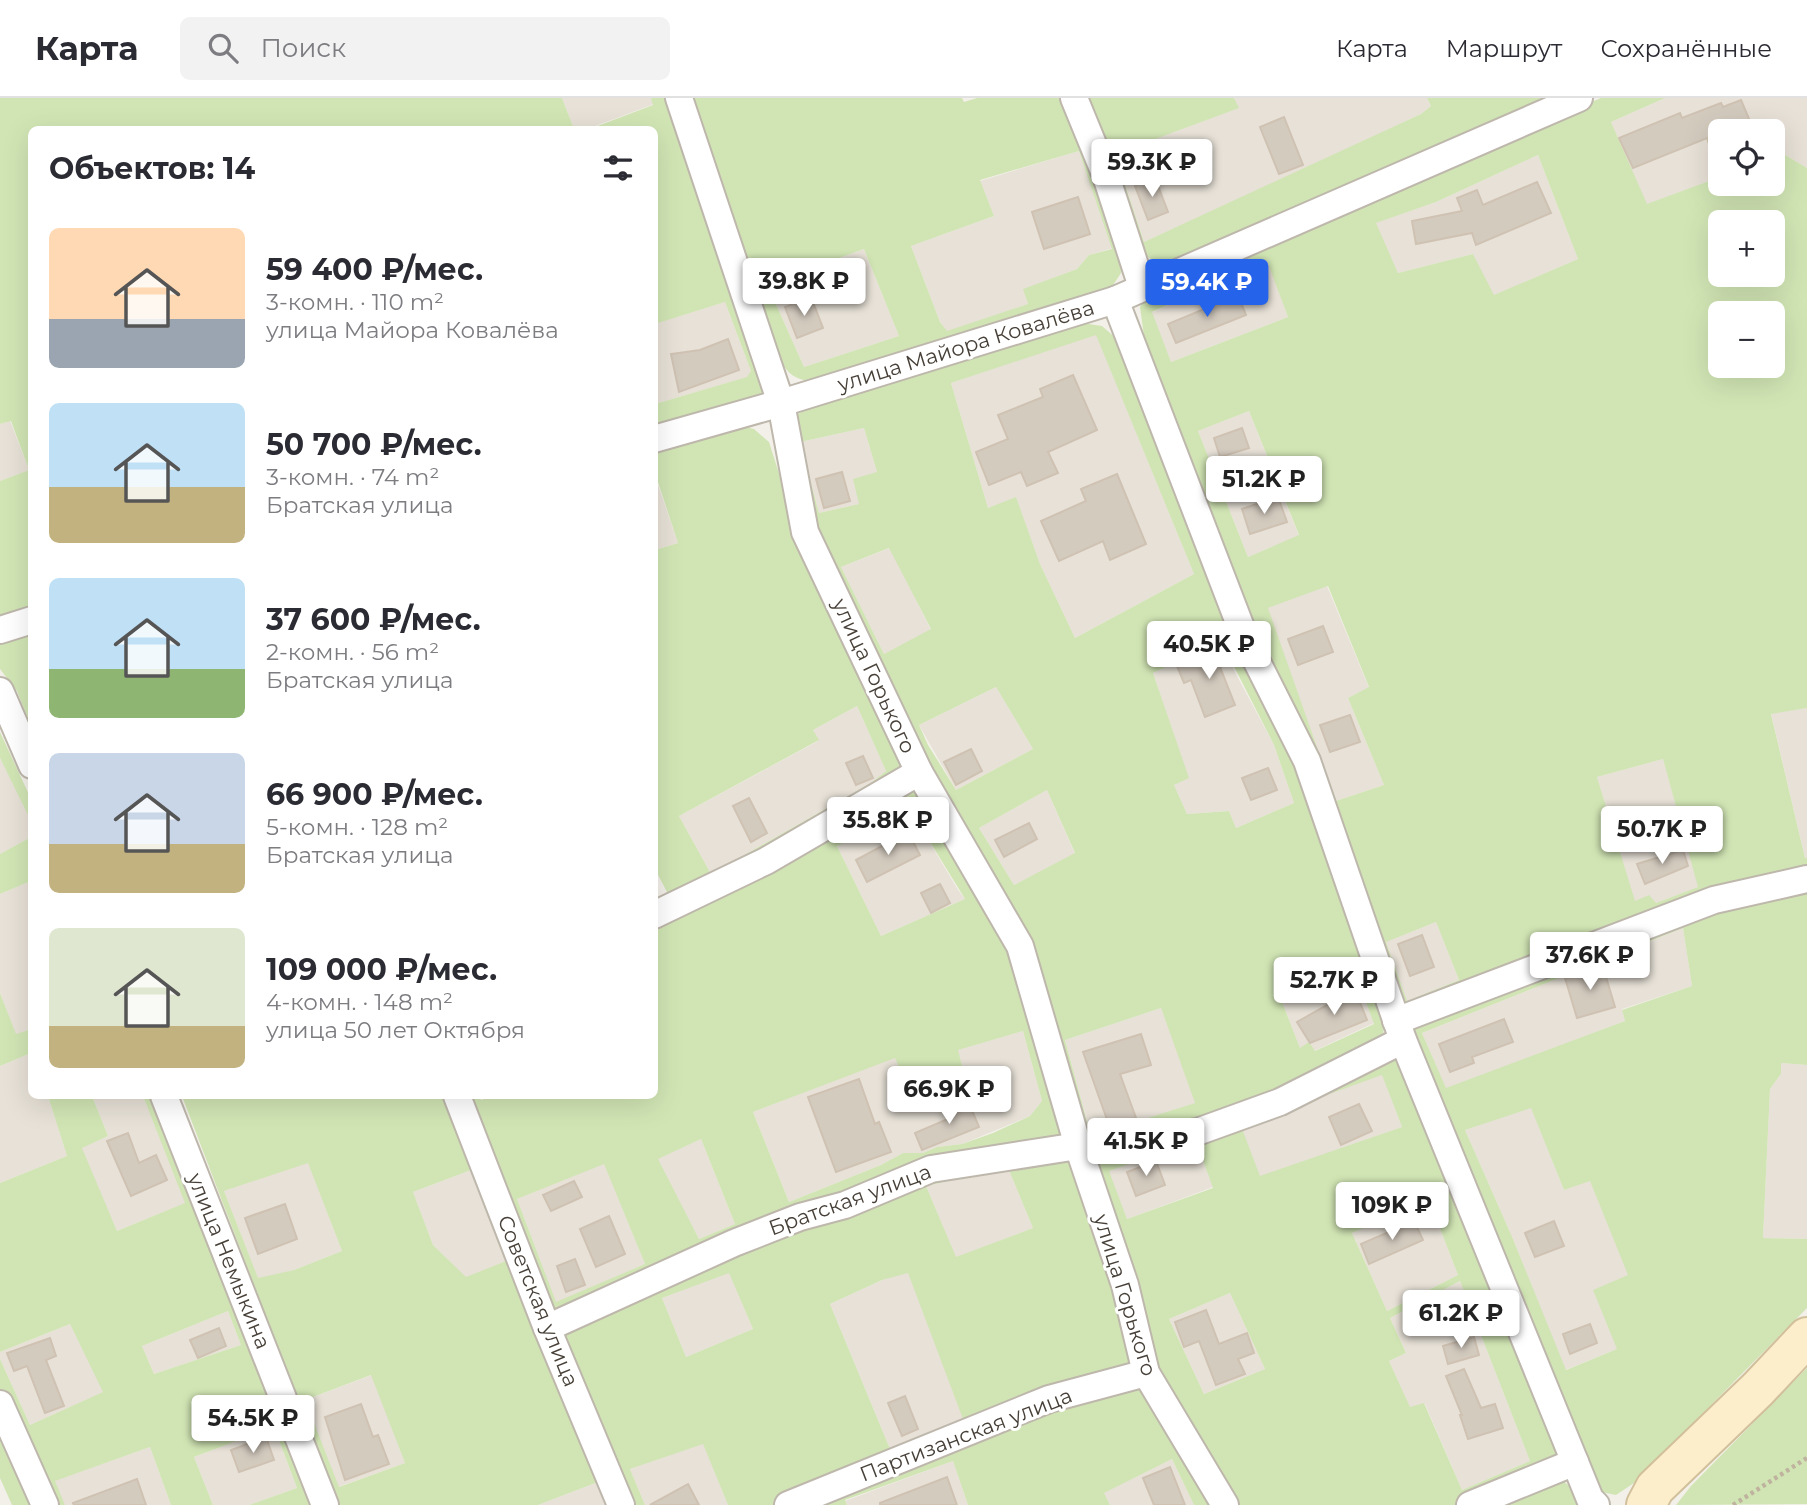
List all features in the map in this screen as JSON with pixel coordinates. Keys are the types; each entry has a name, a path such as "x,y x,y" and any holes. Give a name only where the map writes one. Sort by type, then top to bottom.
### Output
{"main road":[{"path":"1646,1505 1655,1488 1758,1389 1807,1337"}],"street":[{"name":"улица Горького","path":"679,98 781,402 805,532 919,772 1020,946 1078,1146 1125,1285 1146,1373 1225,1505"},
{"path":"1074,98 1106,176 1142,287"},
{"name":"улица Майора Ковалёва","path":"658,438 1115,300 1579,98"},
{"path":"1115,300 1245,638 1307,761 1399,1030 1590,1499 1596,1505"},
{"path":"0,630 28,621"},
{"path":"0,691 28,756"},
{"path":"658,913 766,861 919,772"},
{"name":"Братская улица","path":"547,1328 734,1243 800,1217 845,1205 931,1169 1078,1146 1121,1144 1197,1132 1280,1102 1399,1030 1714,900 1807,879"},
{"name":"улица Немыкина","path":"165,1099 325,1505"},
{"name":"Советская улица","path":"458,1099 547,1328 621,1505"},
{"name":"Партизанская улица","path":"788,1505 1049,1399 1146,1373"},
{"path":"0,1404 46,1505"},
{"path":"1470,1505 1575,1462"}],"path":[{"path":"1732,1505 1807,1458"}],"shaded area":[{"path":"562,98 651,98 654,104 595,126 573,126"},
{"path":"1234,98 1427,98 1431,106 1421,114 1144,242 1115,154 1238,108"},
{"path":"1665,98 1807,98 1807,168 1785,155 1785,119 1708,119 1708,182 1646,205 1611,122"},
{"path":"1079,151 1113,248 1089,255 1077,269 1024,289 1028,304 947,332 940,322 911,246 994,216 980,181"},
{"path":"1538,155 1578,259 1493,296 1473,254 1398,273 1375,223 1436,202"},
{"path":"864,249 899,336 804,367 767,284"},
{"path":"1268,261 1288,317 1171,362 1151,313"},
{"path":"725,302 751,371 748,377 658,403 658,323"},
{"path":"1096,334 1194,574 1075,638 1040,564 1016,498 988,508 951,383"},
{"path":"1249,411 1299,536 1248,557 1198,431"},
{"path":"10,421 28,470 0,481 0,424"},
{"path":"864,428 877,472 859,504 819,513 800,442"},
{"path":"658,485 678,543 658,549"},
{"path":"890,548 931,630 884,654 841,567"},
{"path":"1327,586 1369,688 1348,698 1384,785 1336,801 1267,608"},
{"path":"1221,641 1274,745 1294,803 1236,828 1229,811 1187,814 1174,785 1188,777 1153,673"},
{"path":"996,687 1033,749 956,790 919,725"},
{"path":"857,706 886,771 871,783 711,874 679,816 818,741 813,730"},
{"path":"1807,708 1807,858 1805,858 1771,713"},
{"path":"0,758 28,813 28,839 0,854"},
{"path":"1663,759 1699,887 1656,903 1634,901 1597,777"},
{"path":"1047,790 1075,854 1014,885 979,828"},
{"path":"911,811 965,899 881,936 837,846"},
{"path":"28,882 28,1030 16,1035 0,993 0,894"},
{"path":"1436,922 1459,980 1406,1002 1385,942"},
{"path":"1683,928 1692,986 1622,1009 1625,1021 1446,1089 1422,1033"},
{"path":"1352,964 1374,1023 1314,1051 1300,1048 1277,989"},
{"path":"1161,1008 1196,1103 1091,1136 1065,1040"},
{"path":"1023,1031 1042,1101 1030,1116 962,1144 937,1147 923,1153 903,1153 881,1165 789,1202 753,1112 895,1057 908,1086 963,1069 957,1050"},
{"path":"28,1054 28,1099 49,1099 67,1156 0,1183 0,1066"},
{"path":"1781,1063 1807,1065 1807,1239 1763,1238 1770,1089 1781,1074"},
{"path":"1382,1074 1402,1127 1260,1177 1240,1126"},
{"path":"93,1099 144,1099 186,1203 117,1231 81,1148 108,1136"},
{"path":"1531,1107 1564,1190 1590,1180 1629,1276 1617,1349 1565,1370 1513,1239 1465,1130"},
{"path":"701,1139 735,1224 699,1239 657,1159"},
{"path":"1196,1141 1213,1187 1127,1219 1108,1171"},
{"path":"308,1162 342,1251 294,1270 258,1279 224,1191"},
{"path":"604,1163 645,1264 556,1303 517,1199"},
{"path":"1008,1168 1033,1228 956,1258 926,1186"},
{"path":"471,1170 506,1261 466,1278 433,1245 413,1192"},
{"path":"1429,1200 1458,1275 1387,1311 1352,1233"},
{"path":"729,1272 753,1329 686,1357 662,1298"},
{"path":"908,1272 964,1419 890,1449 830,1304 882,1280"},
{"path":"1460,1281 1530,1461 1462,1490 1425,1404 1410,1408 1389,1361 1406,1353 1390,1318"},
{"path":"1230,1293 1265,1369 1204,1394 1169,1319"},
{"path":"228,1311 241,1345 154,1374 142,1346"},
{"path":"70,1324 104,1392 30,1425 0,1359 0,1352"},
{"path":"372,1375 405,1463 338,1487 305,1400"},
{"path":"274,1427 297,1488 249,1505 213,1505 194,1457"},
{"path":"703,1443 728,1505 645,1505 630,1469"},
{"path":"150,1447 171,1505 65,1505 54,1481"},
{"path":"1172,1459 1194,1505 1110,1505 1103,1493"},
{"path":"953,1461 968,1505 847,1505 845,1501"},
{"path":"598,1482 606,1505 538,1505"}],"green space":[{"path":"0,98 562,98 573,126 28,126 28,467 11,421 0,424"},
{"path":"651,98 673,98 768,385 760,399 658,429 658,403 747,377 751,371 725,302 658,323 658,126 598,126 653,105"},
{"path":"683,98 962,98 964,102 977,98 1066,98 1123,257 1121,273 1110,290 812,382 789,373 775,352","holes":["1079,151 1112,249 1089,255 1077,269 1023,289 1028,304 947,331 940,322 911,246 994,216 980,180","864,249 899,336 804,367 767,284"]},
{"path":"1083,98 1234,98 1239,108 1115,154 1144,242 1421,114 1431,106 1427,98 1554,98 1166,262 1153,260 1140,252"},
{"path":"1601,98 1665,98 1611,122 1647,204 1708,181 1708,196 1785,196 1785,155 1807,168 1807,708 1771,714 1807,858 1807,873 1399,1013 1259,652 1145,343 1140,307 1149,292","holes":["1538,155 1578,259 1494,295 1473,254 1398,273 1376,223 1436,202","1267,261 1288,317 1171,362 1152,312","1249,411 1299,535 1248,557 1198,431","1328,586 1369,687 1348,698 1384,785 1336,801 1268,608","1663,759 1698,887 1656,903 1649,895 1635,901 1597,777","1436,922 1459,980 1407,1001 1386,942"]},
{"path":"1076,322 1102,326 1117,339 1297,769 1385,1013 1383,1038 1360,1056 1191,1127 1082,1142 1035,964 906,731 824,555 791,433 798,414 822,400","holes":["1096,335 1194,574 1075,638 1040,564 1016,497 988,508 951,383","864,428 877,472 853,479 859,504 819,513 800,442","889,548 931,629 884,654 841,567","1221,641 1274,745 1294,803 1236,828 1229,811 1187,814 1174,785 1189,778 1153,673","996,687 1033,749 956,790 919,725","1047,790 1075,853 1014,885 979,828","1352,964 1374,1024 1315,1051 1309,1042 1300,1048 1277,989","1161,1008 1195,1103 1091,1136 1065,1040"]},
{"path":"742,426 754,429 769,442 789,505 911,767 764,856 668,894 658,875 658,549 678,543 658,482 658,452","holes":["857,706 886,771 871,783 711,874 679,816 819,740 813,730"]},
{"path":"28,470 28,611 0,621 0,481"},
{"path":"28,633 28,718 17,691 0,669 0,643"},
{"path":"0,732 28,793 28,815 0,758"},
{"path":"917,779 1013,943 1065,1135 896,1173 552,1321 466,1099 658,1099 658,919","holes":["911,811 965,899 881,936 837,846","1023,1031 1042,1101 1030,1116 962,1144 937,1147 923,1153 903,1153 881,1165 789,1202 753,1112 895,1058 908,1087 963,1070 958,1050","701,1139 735,1224 699,1239 658,1159","604,1164 645,1264 556,1302 517,1199"]},
{"path":"28,839 28,882 0,894 0,854"},
{"path":"1807,884 1807,1065 1781,1063 1781,1074 1770,1089 1763,1238 1807,1239 1807,1308 1634,1483 1616,1495 1601,1492 1404,1023 1717,905","holes":["1683,928 1692,986 1622,1010 1625,1021 1446,1088 1422,1033","1531,1108 1564,1190 1590,1181 1628,1275 1593,1290 1617,1349 1566,1370 1465,1130"]},
{"path":"0,993 16,1034 28,1030 28,1054 0,1066"},
{"path":"1396,1050 1561,1461 1457,1505 1233,1505 1154,1360 1087,1157","holes":["1382,1075 1402,1127 1260,1176 1241,1126","1196,1141 1213,1188 1127,1219 1109,1171","1429,1200 1458,1275 1387,1311 1352,1233","1460,1281 1530,1461 1462,1490 1424,1403 1410,1407 1389,1361 1406,1353 1390,1318","1230,1293 1265,1369 1204,1394 1169,1319"]},
{"path":"49,1099 93,1099 108,1136 82,1148 117,1231 185,1203 144,1099 154,1099 317,1505 249,1505 297,1488 274,1427 194,1457 213,1505 171,1505 150,1447 55,1481 65,1505 53,1505 0,1390 0,1359 30,1425 103,1392 70,1324 0,1352 0,1183 67,1156","holes":["228,1311 241,1345 154,1374 142,1346"]},
{"path":"183,1099 453,1099 616,1505 606,1505 598,1482 538,1505 338,1505","holes":["308,1163 342,1251 294,1270 258,1278 224,1191","471,1170 506,1261 466,1277 433,1245 413,1192","371,1375 405,1463 339,1487 305,1400"]},
{"path":"1064,1158 1072,1166 1116,1272 1134,1364 774,1505 728,1505 703,1444 630,1469 645,1505 629,1505 564,1348 565,1331 575,1321 902,1184","holes":["1008,1168 1033,1228 956,1257 926,1186","729,1273 753,1329 686,1357 662,1298","908,1273 963,1419 890,1449 830,1304 882,1280"]},
{"path":"1807,1368 1807,1504 1676,1505 1691,1486"},
{"path":"1131,1384 1148,1392 1217,1505 1194,1505 1172,1459 1104,1493 1110,1505 968,1505 953,1461 845,1500 847,1505 800,1505 940,1450"},
{"path":"0,1440 30,1505 12,1505 0,1478"},
{"path":"1562,1480 1573,1489 1579,1505 1481,1505"}],"building":[{"path":"1741,100 1749,119 1708,119 1708,141 1707,138 1633,168 1619,138 1680,113 1682,118 1721,103 1723,107"},
{"path":"1284,117 1303,165 1279,174 1260,127"},
{"path":"1155,178 1168,212 1148,220 1135,186"},
{"path":"1537,182 1551,213 1476,245 1472,233 1416,244 1412,221 1462,211 1457,198 1477,190 1483,205"},
{"path":"1078,197 1090,234 1044,249 1032,212"},
{"path":"1238,295 1246,315 1176,343 1168,324"},
{"path":"811,297 823,328 797,338 785,307"},
{"path":"728,339 739,370 679,392 671,354 700,350"},
{"path":"1073,375 1097,430 1048,452 1058,473 1027,486 1021,472 989,485 976,452 1008,439 998,415 1043,397 1040,389"},
{"path":"1242,428 1249,448 1220,457 1214,438"},
{"path":"842,472 850,501 824,508 816,479"},
{"path":"1117,474 1146,544 1110,560 1103,541 1059,561 1041,521 1086,501 1081,489"},
{"path":"1278,497 1287,522 1250,534 1242,509"},
{"path":"1323,626 1333,652 1298,665 1288,639"},
{"path":"1222,646 1230,663 1220,667 1235,705 1205,717 1191,680 1184,683 1177,666"},
{"path":"1350,715 1360,742 1330,752 1320,725"},
{"path":"971,749 982,771 956,785 944,762"},
{"path":"863,756 873,778 856,785 846,763"},
{"path":"1268,768 1277,790 1251,800 1242,778"},
{"path":"749,798 767,833 751,842 733,806"},
{"path":"1029,823 1037,839 1004,857 995,840"},
{"path":"908,832 920,855 867,882 856,860"},
{"path":"1683,850 1688,866 1645,884 1637,864"},
{"path":"940,884 950,903 931,913 921,893"},
{"path":"1422,935 1434,967 1410,976 1398,944"},
{"path":"1603,967 1615,1007 1577,1018 1565,978"},
{"path":"1355,990 1367,1020 1310,1043 1297,1022 1334,1001 1333,998"},
{"path":"1504,1019 1513,1042 1472,1057 1474,1063 1450,1072 1439,1044"},
{"path":"1141,1034 1151,1065 1120,1074 1136,1118 1110,1128 1083,1052"},
{"path":"859,1079 875,1124 879,1122 891,1152 836,1172 808,1097"},
{"path":"968,1101 979,1127 922,1150 915,1133 948,1119 944,1111"},
{"path":"1359,1104 1372,1131 1341,1145 1329,1117"},
{"path":"128,1133 139,1163 156,1155 167,1180 131,1196 107,1141"},
{"path":"1156,1161 1165,1185 1136,1196 1127,1172"},
{"path":"574,1181 582,1197 551,1211 543,1195"},
{"path":"285,1204 297,1239 258,1254 245,1218"},
{"path":"609,1216 625,1254 596,1267 580,1229"},
{"path":"1414,1221 1423,1240 1369,1264 1361,1244"},
{"path":"1554,1221 1564,1246 1535,1257 1525,1233"},
{"path":"575,1259 585,1285 566,1292 557,1266"},
{"path":"1206,1310 1219,1344 1247,1333 1254,1353 1238,1359 1245,1374 1216,1385 1199,1341 1184,1347 1175,1322"},
{"path":"1590,1324 1597,1343 1570,1354 1563,1334"},
{"path":"219,1328 226,1346 198,1358 190,1340"},
{"path":"1474,1337 1479,1355 1448,1364 1443,1346"},
{"path":"50,1338 56,1356 46,1360 64,1406 45,1413 27,1366 14,1371 7,1353"},
{"path":"1464,1369 1481,1408 1495,1404 1503,1428 1468,1439 1462,1415 1446,1376"},
{"path":"905,1396 918,1429 902,1436 888,1403"},
{"path":"361,1404 373,1437 378,1435 389,1464 345,1480 325,1417"},
{"path":"266,1437 274,1460 239,1472 231,1450"},
{"path":"1170,1467 1185,1505 1154,1505 1143,1478"},
{"path":"947,1477 957,1505 880,1505 880,1503"},
{"path":"137,1479 146,1505 73,1503"},
{"path":"688,1484 699,1505 650,1505"}]}
